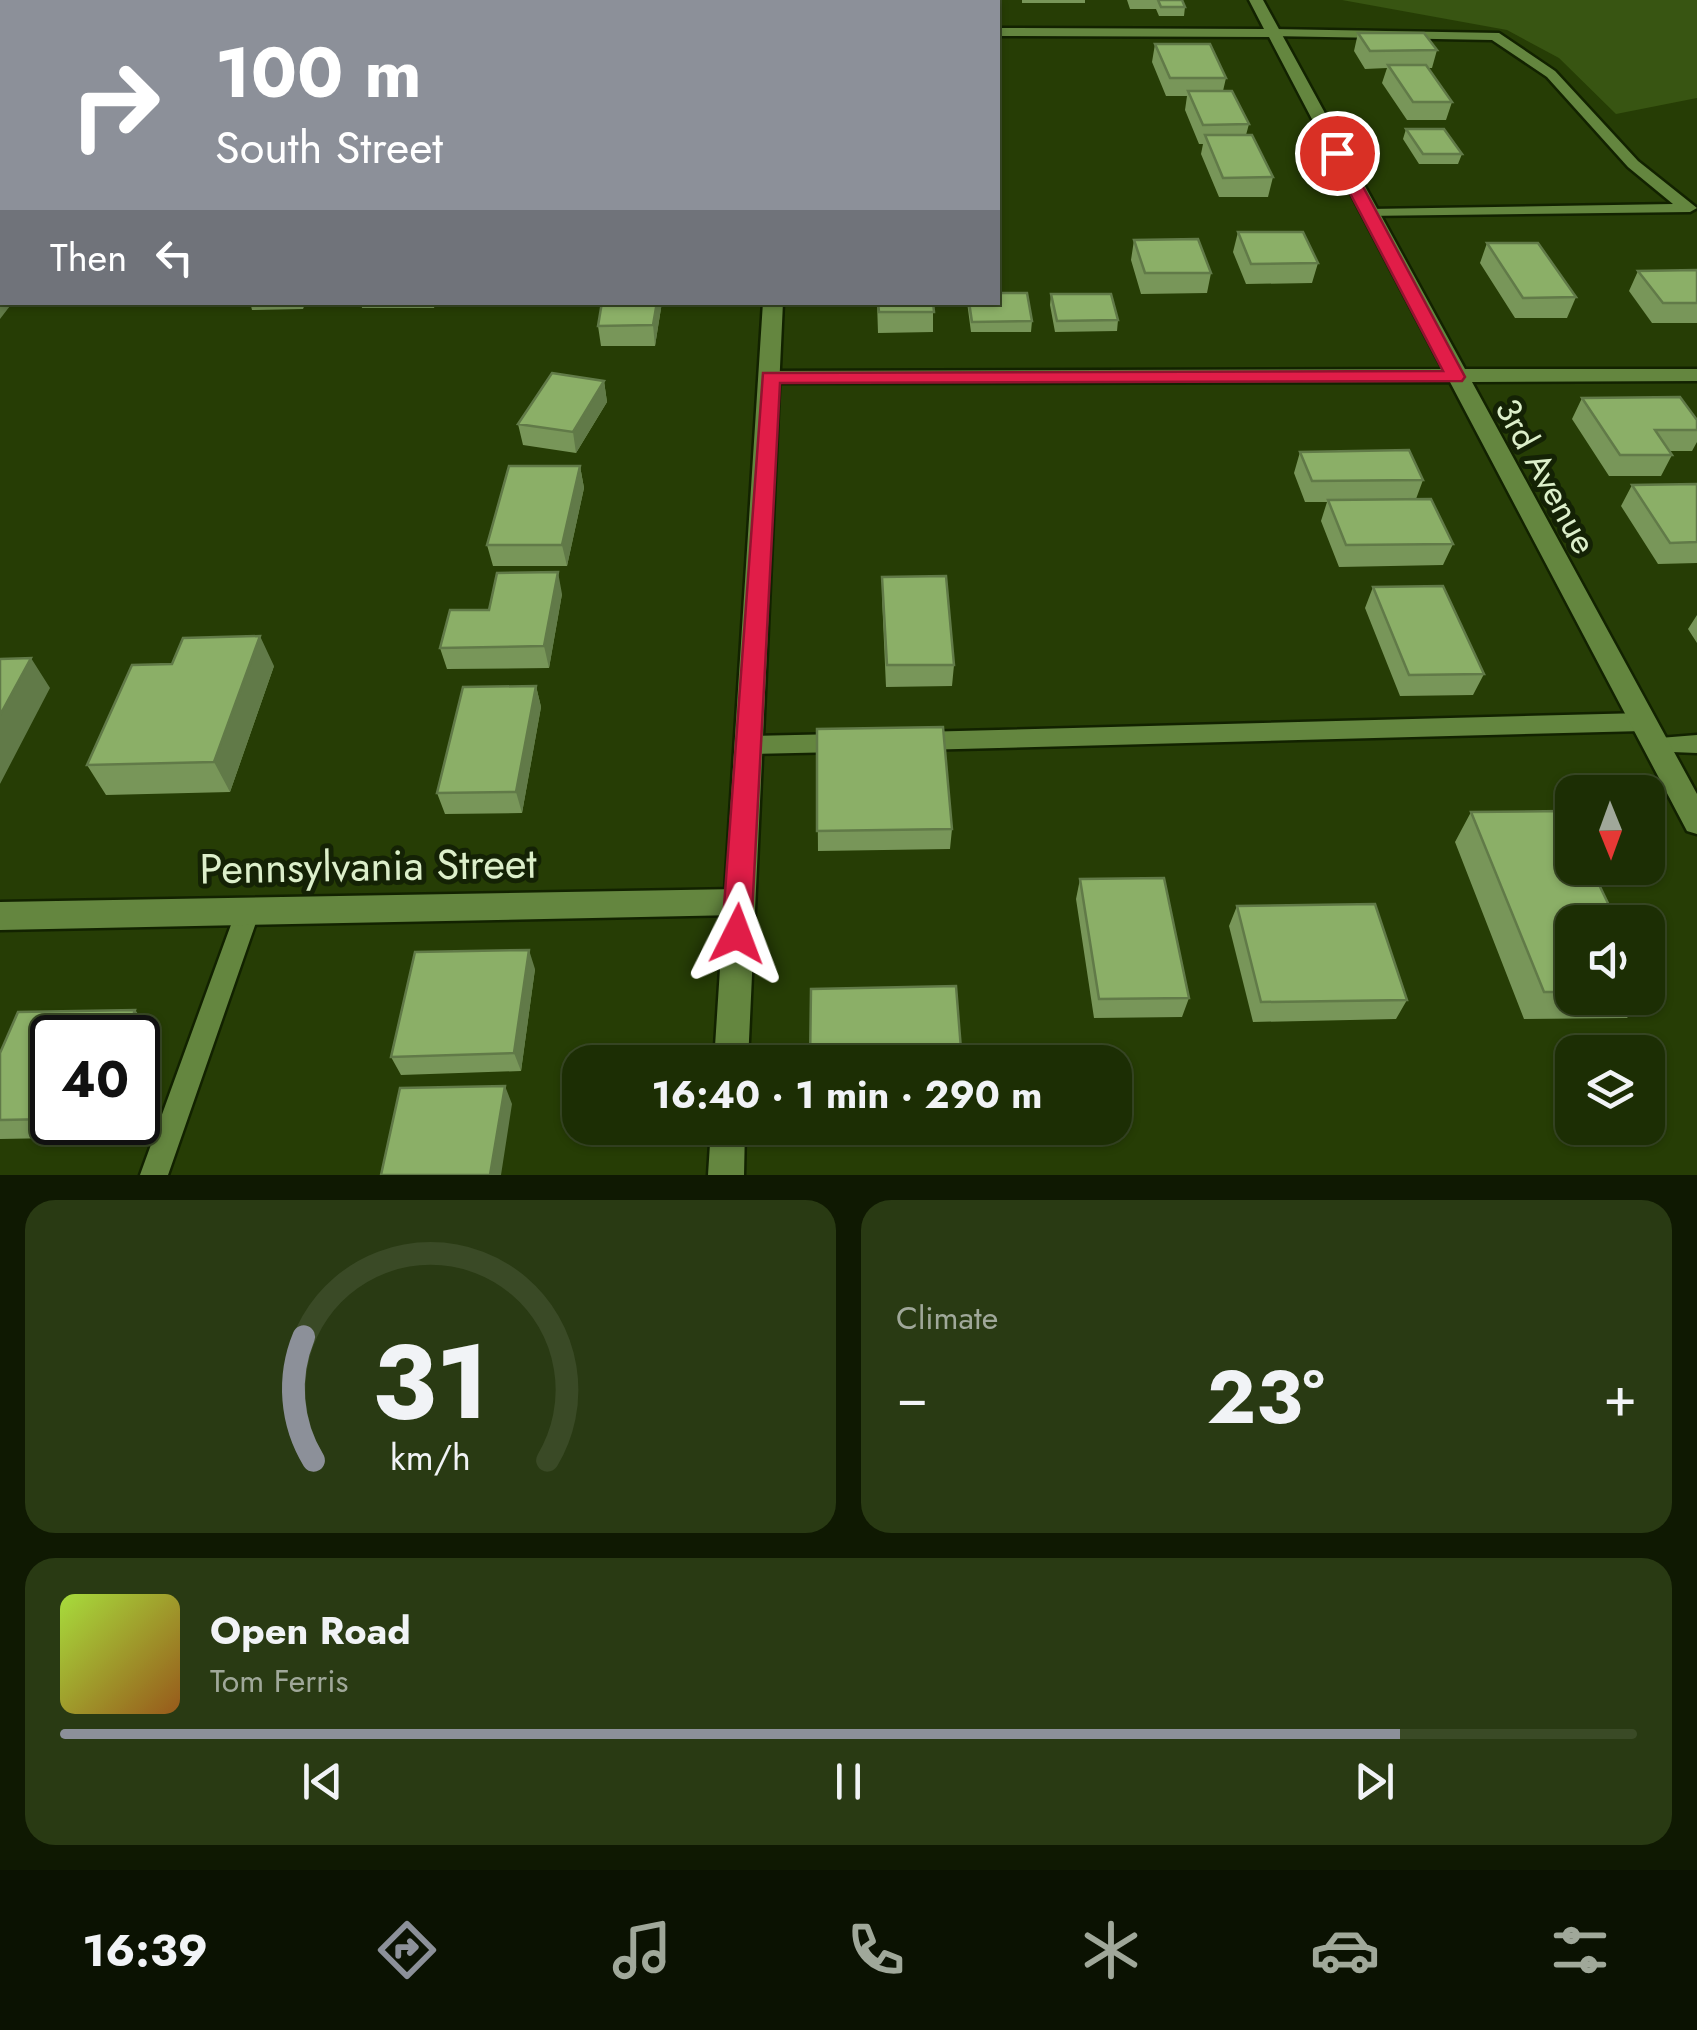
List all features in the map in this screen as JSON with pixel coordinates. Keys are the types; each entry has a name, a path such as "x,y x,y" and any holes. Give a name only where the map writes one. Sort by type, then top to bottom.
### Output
{"street":[{"name":"3rd Avenue","path":"1256,0 1697,822"},
{"path":"1000,32 1274,33"},
{"path":"732,1045 774,305"},
{"path":"770,377 1697,375"},
{"name":"Pennsylvania Street","path":"0,916 738,902"},
{"path":"726,1175 727,1145"}],"lane":[{"path":"1274,33 1495,36 1551,74 1633,164 1692,208"},
{"path":"1369,213 1692,208"},
{"path":"748,745 1643,722"},
{"path":"1655,745 1697,744"},
{"path":"154,1175 248,911"}],"green space":[{"path":"1342,0 1697,0 1697,98 1616,114 1559,58 1507,30"}],"building":[{"path":"1158,0 1182,0 1185,7 1161,7"},
{"path":"1358,33 1424,33 1437,50 1370,51"},
{"path":"1155,44 1210,44 1226,78 1170,78"},
{"path":"1388,65 1426,65 1452,102 1413,102"},
{"path":"1188,91 1232,91 1249,124 1203,125"},
{"path":"1406,129 1444,129 1462,154 1423,154"},
{"path":"1205,135 1252,135 1273,177 1223,178"},
{"path":"1238,232 1303,232 1318,263 1251,264"},
{"path":"1198,239 1211,273 1145,273 1134,240"},
{"path":"1487,243 1538,243 1576,297 1523,298"},
{"path":"1697,270 1697,303 1663,303 1638,271"},
{"path":"1000,293 1027,293 1032,321 972,322 969,305 1000,305"},
{"path":"1051,294 1111,294 1118,320 1057,321"},
{"path":"602,305 656,305 653,325 598,326"},
{"path":"878,305 933,305 934,312 879,312"},
{"path":"552,373 604,381 573,432 518,424"},
{"path":"1680,397 1697,420 1697,430 1655,430 1672,455 1620,455 1582,398"},
{"path":"1409,450 1423,480 1312,481 1300,452"},
{"path":"509,466 580,466 562,545 487,545"},
{"path":"1697,484 1697,542 1670,543 1632,485"},
{"path":"1431,499 1453,544 1346,545 1328,500"},
{"path":"558,572 544,646 440,648 450,610 489,610 497,573"},
{"path":"946,576 954,665 887,665 882,577"},
{"path":"1443,586 1484,674 1409,675 1373,587"},
{"path":"260,636 214,762 87,765 132,665 172,664 183,638"},
{"path":"31,658 0,715 0,659"},
{"path":"536,686 516,792 437,793 463,687"},
{"path":"943,727 952,829 817,831 817,729"},
{"path":"1555,811 1555,885 1599,885 1609,905 1555,905 1555,992 1544,992 1471,812"},
{"path":"1164,878 1189,998 1099,999 1080,879"},
{"path":"1375,904 1407,1000 1261,1002 1237,906"},
{"path":"529,950 514,1053 391,1057 415,952"},
{"path":"956,986 961,1045 810,1045 811,989"},
{"path":"135,1010 133,1015 30,1015 30,1119 0,1120 0,1053 18,1012"},
{"path":"505,1086 490,1175 381,1175 400,1088"}],"route":[{"path":"737,934 770,377 1456,377 1337,153"}]}
